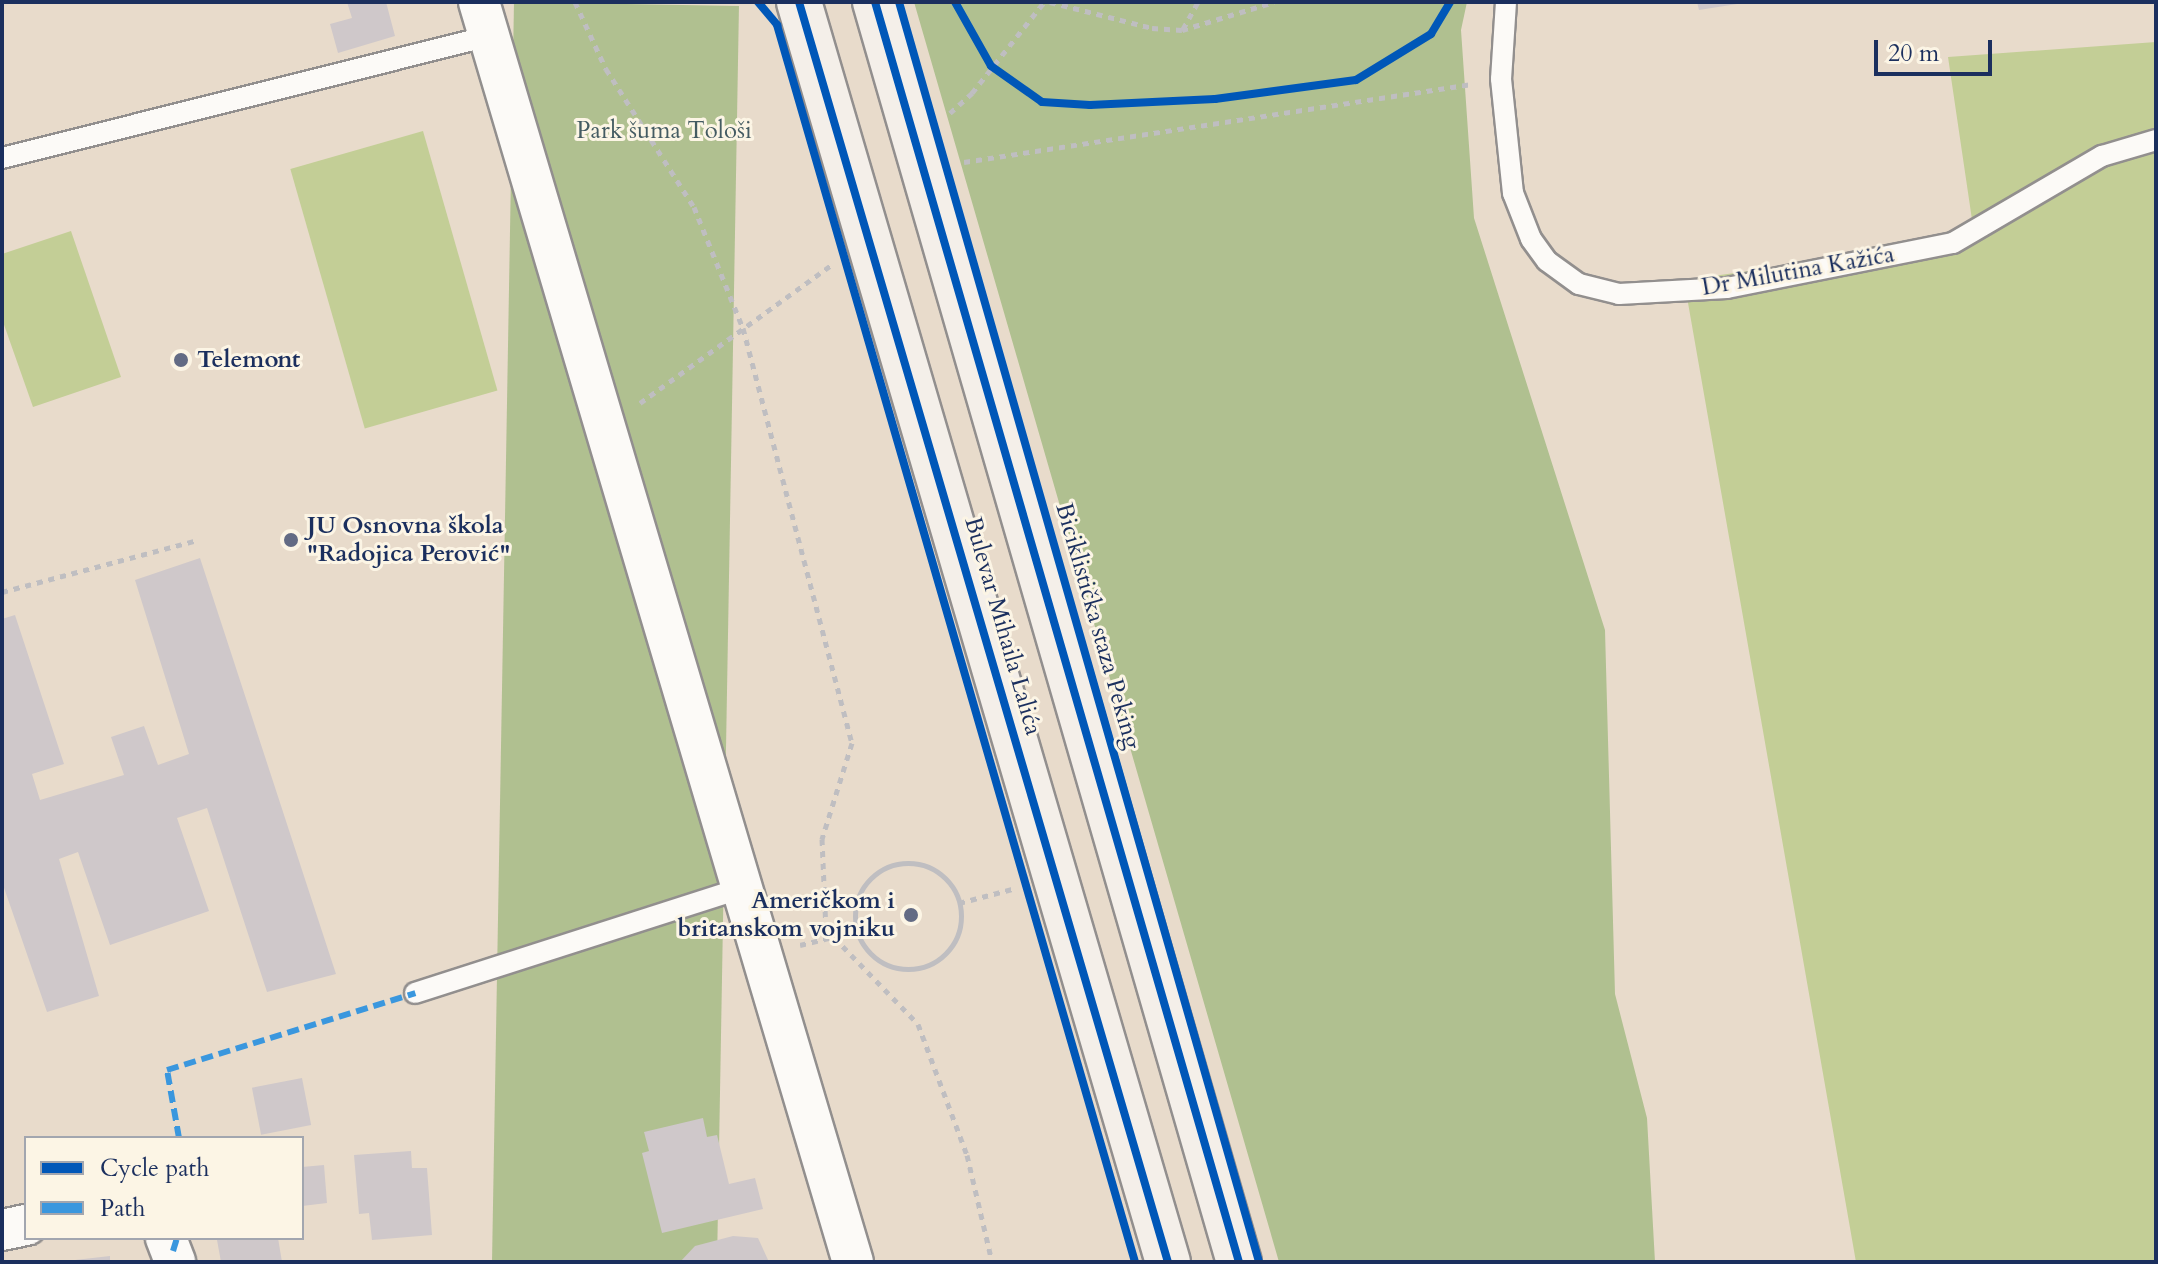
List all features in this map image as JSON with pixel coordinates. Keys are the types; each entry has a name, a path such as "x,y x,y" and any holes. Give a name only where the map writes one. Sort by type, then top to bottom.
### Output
{"main road":[{"name":"Bulevar Mihaila Lalića","path":"799,2 1168,1262"},
{"path":"875,2 1239,1262"}],"street":[{"path":"484,19 603,429 745,887 853,1262"},
{"path":"2,1230 24,1225"},
{"path":"167,1240 175,1262"}],"lane":[{"name":"Dr Milutina Kažića","path":"1506,2 1501,79 1513,193 1531,239 1547,261 1579,284 1619,294 1727,288 1953,243 2102,156 2156,140"},
{"path":"2,158 484,19"},
{"path":"415,993 745,887"}],"path":[{"path":"575,2 606,69 694,207 743,328 852,743 822,839 826,929 918,1024 967,1155 992,1262"},
{"path":"947,115 972,93 991,66 1047,2 1139,26 1182,30 1274,2"},
{"path":"1182,30 1198,2"},
{"path":"984,56 991,66 1004,75"},
{"path":"943,126 975,100 991,66"},
{"path":"952,164 1501,79"},
{"path":"603,429 841,258 846,273"},
{"path":"2,592 198,540"},
{"path":"899,863 936,871 950,882 959,903 958,932 951,948 922,967 888,965 873,956 858,931 855,908 861,891 871,877 899,863"},
{"path":"959,903 1028,884"},
{"path":"792,947 858,931"}],"green space":[{"name":"Park šuma Tološi","path":"514,2 739,6 717,1262 492,1262"},
{"path":"914,2 1467,2 1461,30 1474,218 1605,630 1615,994 1647,1118 1655,1262 1279,1262"},
{"path":"2156,42 2156,1262 1856,1262 1684,280 1975,240 1948,57"},
{"path":"423,131 497,391 365,429 290,169"},
{"path":"71,231 121,377 33,407 2,319 2,254"}],"building":[{"path":"347,2 386,2 395,36 338,53 330,24 352,18"},
{"path":"1697,2 1737,2 1737,4 1699,10"},
{"path":"200,558 336,974 267,992 207,808 177,818 209,911 110,945 78,852 59,859 99,996 47,1012 2,882 2,619 15,615 64,764 32,774 40,800 124,775 111,737 144,726 158,765 189,754 135,580"},
{"path":"302,1078 311,1125 261,1135 252,1088"},
{"path":"703,1118 707,1137 717,1135 729,1184 755,1178 763,1209 662,1233 642,1153 649,1151 644,1132"},
{"path":"411,1151 412,1168 427,1168 432,1235 372,1240 369,1213 359,1214 354,1155"},
{"path":"324,1165 327,1203 304,1206 304,1167"},
{"path":"733,1236 758,1238 769,1262 680,1262 695,1246"},
{"path":"217,1240 278,1240 282,1262 221,1262"},
{"path":"110,1256 110,1262 75,1262 75,1260"}],"marked path":[{"path":"179,1136 167,1070 415,993"},
{"path":"173,1251 176,1240"}],"cycle path":[{"path":"758,2 777,25 1135,1262"},
{"path":"799,2 1168,1262"},
{"path":"875,2 1239,1262"},
{"name":"Biciklistička staza Peking","path":"899,2 1259,1262"},
{"path":"955,2 991,66 1042,102 1090,105 1215,99 1356,80 1431,34 1450,2"}],"place":[{"name":"Telemont","path":"181,360"},
{"name":"JU Osnovna škola \"Radojica Perović\"","path":"291,540"},
{"name":"Američkom i britanskom vojniku","path":"911,915"}]}
